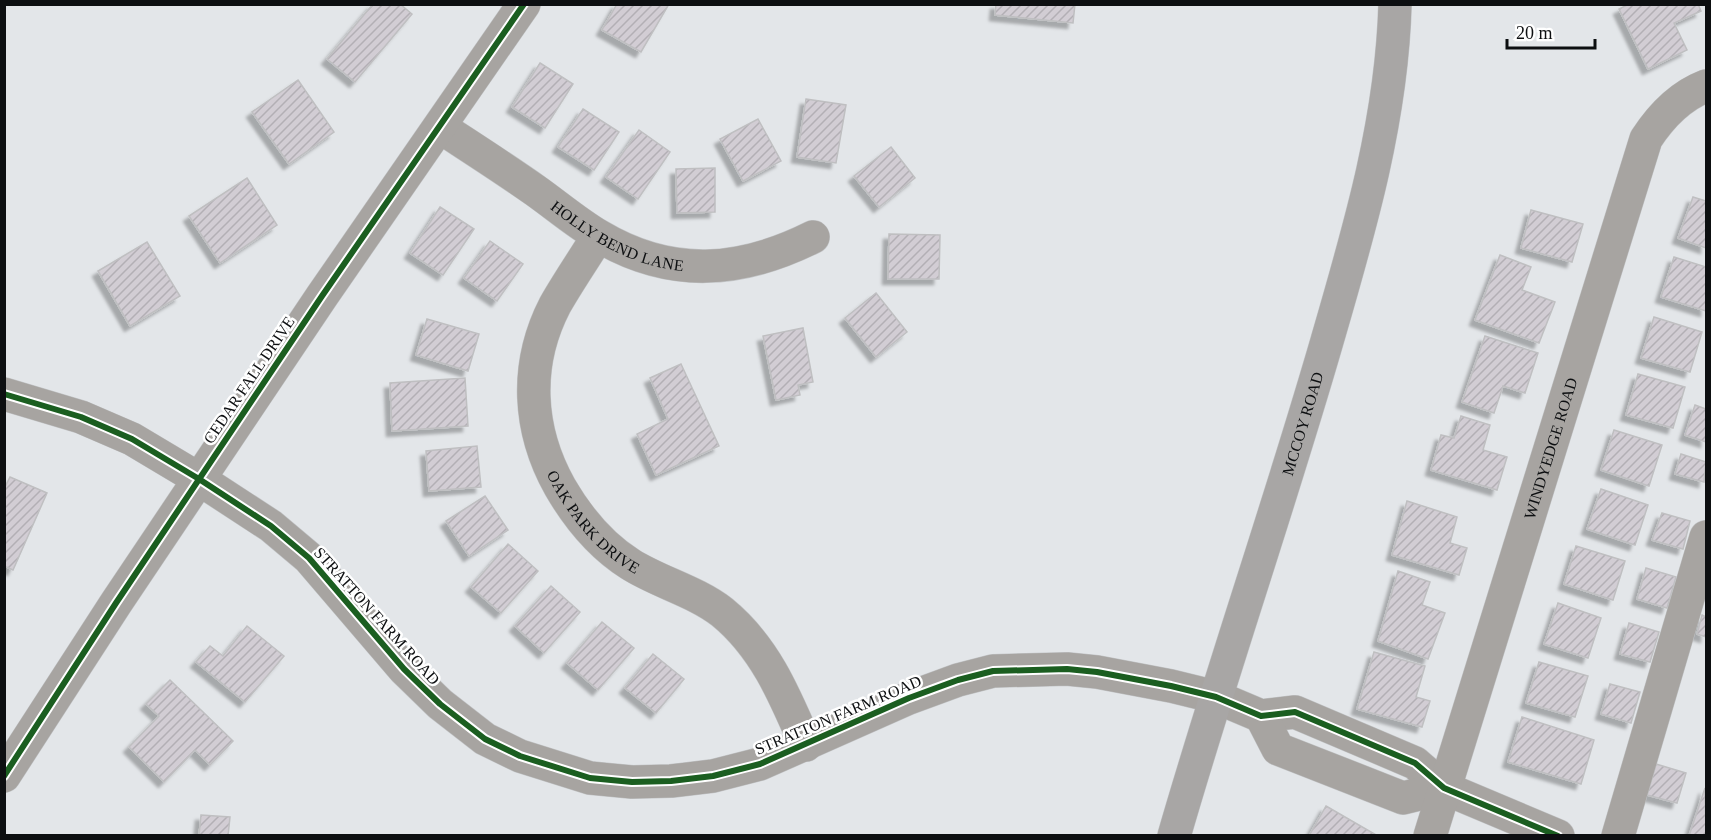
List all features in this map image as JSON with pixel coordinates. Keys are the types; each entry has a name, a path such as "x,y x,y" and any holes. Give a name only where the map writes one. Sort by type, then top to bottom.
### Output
{"main road":[{"name":"MCCOY ROAD","path":"1174,836 1308,406 1356,243 1388,95 1395,4"}],"street":[{"name":"CEDAR FALL DRIVE","path":"4,776 322,296 524,4"},
{"name":"WINDYEDGE ROAD","path":"1430,836 1646,139 1659,119 1672,107 1707,86"},
{"name":"HOLLY BEND LANE","path":"441,127 598,236 630,252 690,268 723,267 767,256 813,237"},
{"name":"OAK PARK DRIVE","path":"598,236 555,307 542,343 534,377 532,399 541,442 551,470 574,512 599,539 629,563 721,612 742,632 765,660 782,689 806,745"},
{"name":"STRATTON FARM ROAD","path":"4,394 81,417 132,439 200,479 271,526 309,558 404,669 440,704 485,739 520,756 590,778 632,782 671,781 713,776 760,764 909,698 958,680 993,671 1031,668 1097,672 1216,698 1261,716 1278,748 1403,798 1444,788"},
{"path":"1618,836 1707,537"},
{"path":"1444,788 1558,836"}],"building":[{"path":"373,4 400,4 412,14 355,82 327,59"},
{"path":"617,4 669,4 641,52 602,30"},
{"path":"996,4 1075,4 1073,23 995,15"},
{"path":"1629,4 1698,4 1701,11 1674,23 1687,50 1648,69 1619,9"},
{"path":"540,63 573,84 545,128 512,107"},
{"path":"298,80 334,132 289,164 252,112"},
{"path":"806,99 846,105 836,163 797,157"},
{"path":"583,109 619,132 594,170 558,147"},
{"path":"758,119 781,161 743,181 720,139"},
{"path":"639,130 670,152 638,199 606,177"},
{"path":"891,147 915,178 879,207 854,176"},
{"path":"715,168 715,212 677,213 676,169"},
{"path":"247,178 277,225 220,263 189,216"},
{"path":"1693,197 1706,201 1706,248 1678,238"},
{"path":"440,207 474,229 443,275 410,253"},
{"path":"1531,210 1583,224 1572,262 1521,248"},
{"path":"889,234 940,235 939,279 888,279"},
{"path":"490,241 523,264 497,301 464,278"},
{"path":"147,242 180,296 130,326 98,271"},
{"path":"1500,255 1531,267 1522,290 1555,302 1539,343 1475,320"},
{"path":"1674,257 1706,267 1706,311 1661,297"},
{"path":"876,293 907,332 876,357 845,318"},
{"path":"1654,317 1702,332 1690,372 1641,358"},
{"path":"427,319 479,334 468,371 416,355"},
{"path":"803,328 813,382 798,385 800,395 776,400 763,336"},
{"path":"1485,336 1538,353 1525,393 1503,386 1494,413 1462,402"},
{"path":"681,364 719,446 656,475 637,434 668,419 650,378"},
{"path":"1638,374 1685,387 1673,428 1626,415"},
{"path":"465,378 468,426 392,431 390,383"},
{"path":"1695,405 1706,409 1706,442 1685,435"},
{"path":"1461,416 1490,425 1483,450 1507,457 1497,490 1431,470 1441,435 1454,438"},
{"path":"1614,430 1662,445 1649,486 1601,470"},
{"path":"477,446 481,487 429,491 426,451"},
{"path":"1681,454 1706,462 1704,482 1675,474"},
{"path":"10,477 47,493 13,570 4,566 4,489"},
{"path":"1601,489 1648,505 1635,545 1587,529"},
{"path":"485,496 508,530 469,556 446,521"},
{"path":"1407,501 1457,517 1450,543 1467,548 1459,575 1392,555"},
{"path":"1662,513 1690,521 1683,549 1652,540"},
{"path":"508,544 538,571 501,613 471,587"},
{"path":"1576,546 1625,561 1613,600 1564,584"},
{"path":"1646,568 1676,577 1667,608 1637,599"},
{"path":"1398,571 1430,582 1422,605 1445,613 1428,659 1378,641"},
{"path":"551,586 580,612 544,653 515,626"},
{"path":"1558,603 1601,618 1588,658 1544,644"},
{"path":"1702,615 1706,617 1706,637 1697,634"},
{"path":"602,622 634,648 598,690 567,663"},
{"path":"1629,623 1659,632 1650,662 1620,654"},
{"path":"247,626 284,656 245,702 196,662 210,646 223,656"},
{"path":"1374,652 1425,666 1416,697 1430,701 1422,727 1357,709"},
{"path":"653,654 684,679 656,713 625,688"},
{"path":"1539,662 1588,676 1575,717 1526,703"},
{"path":"170,680 233,741 210,765 195,750 164,782 129,747 159,716 146,704"},
{"path":"1610,684 1640,692 1631,723 1601,714"},
{"path":"1522,717 1594,740 1581,784 1508,762"},
{"path":"1656,764 1686,773 1677,803 1647,795"},
{"path":"1705,788 1706,836 1689,836"},
{"path":"1326,806 1378,836 1309,836"},
{"path":"201,815 230,817 228,836 199,836"}],"cycle path":[{"path":"4,776 116,603 322,296 524,4"},
{"path":"4,394 81,417 132,439 271,526 309,558 404,669 440,704 485,739 520,756 590,778 632,782 671,781 713,776 760,764 909,698 958,680 993,671 1067,669 1097,672 1171,686 1216,697 1261,716 1295,712 1415,763 1444,788 1558,836"}]}
